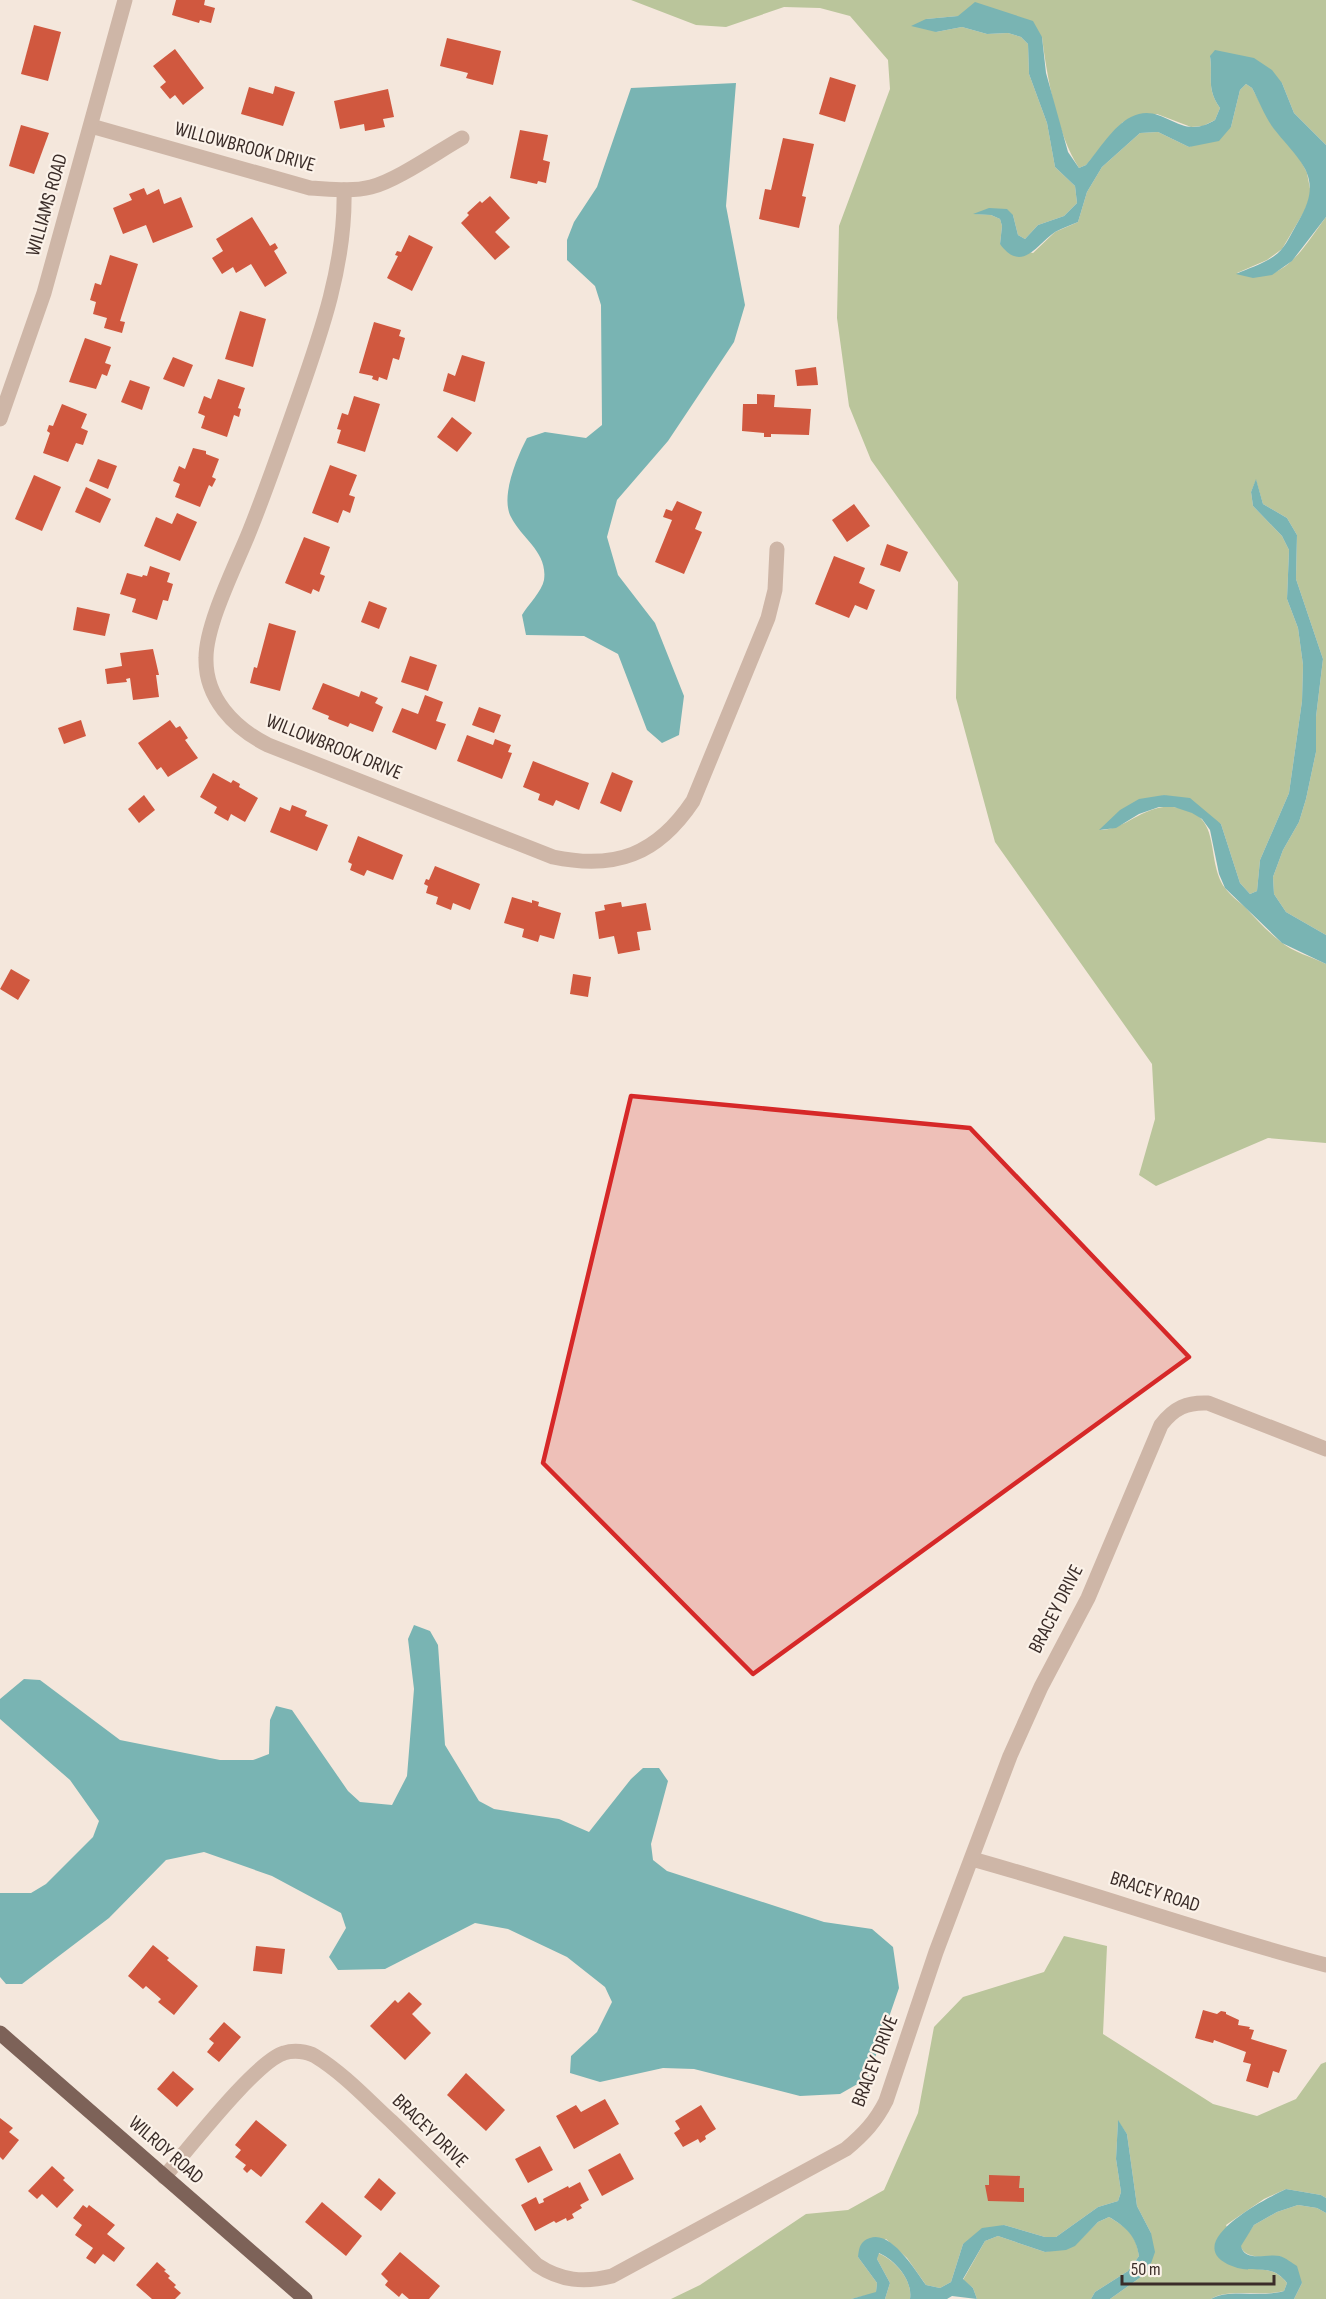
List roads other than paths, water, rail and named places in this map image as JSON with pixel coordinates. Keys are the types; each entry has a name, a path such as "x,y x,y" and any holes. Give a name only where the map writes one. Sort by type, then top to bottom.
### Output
{"main road":[{"name":"WILROY ROAD","path":"0,2033 304,2299"}],"street":[{"name":"WILLIAMS ROAD","path":"0,419 44,293 125,0"},
{"name":"WILLOWBROOK DRIVE","path":"91,126 310,188 344,190 345,219 341,255 309,364 258,510 209,632 206,657 207,674 213,694 222,710 235,724 268,745 553,857 577,862 603,862 627,858 645,850 665,835 693,801 768,618 775,590 777,549"},
{"path":"344,190 371,187 389,180 462,138"},
{"name":"BRACEY DRIVE","path":"164,2176 237,2092 271,2058 285,2052 313,2054 352,2085 385,2116 537,2265 549,2273 571,2280 594,2281 612,2276 846,2149 864,2134 878,2116 886,2100 936,1952 1010,1756 1041,1687 1088,1598 1161,1425 1179,1407 1208,1403 1326,1449"},
{"name":"BRACEY ROAD","path":"972,1859 1065,1885 1255,1946 1326,1965"}],"water":[{"path":"975,2 1033,21 1042,37 1046,73 1068,152 1079,168 1086,165 1118,126 1131,117 1148,113 1156,114 1178,124 1193,127 1215,120 1220,108 1211,89 1210,56 1215,50 1254,58 1272,70 1282,83 1294,113 1326,145 1326,217 1292,261 1272,275 1253,278 1236,274 1266,261 1281,250 1306,206 1309,193 1309,182 1301,162 1274,129 1252,88 1246,84 1240,90 1231,127 1219,141 1189,147 1158,132 1140,133 1102,167 1087,192 1078,222 1055,232 1029,254 1022,257 1008,253 1000,244 1002,226 1000,219 991,215 973,214 989,208 1007,209 1013,215 1018,235 1025,239 1038,225 1064,216 1077,203 1075,186 1055,167 1047,123 1029,74 1028,44 1021,37 1008,33 987,34 962,27 936,32 911,26 926,19 958,16"},
{"path":"736,83 726,206 745,305 734,342 668,441 617,500 607,537 618,575 655,623 684,696 679,735 662,743 647,730 618,654 584,636 526,635 522,615 541,589 544,570 538,554 511,517 507,499 511,477 527,438 545,432 586,438 602,425 601,305 595,286 567,260 567,240 574,222 597,187 631,88"},
{"path":"1256,479 1263,504 1287,518 1297,535 1296,579 1323,659 1316,717 1316,752 1299,822 1283,850 1273,877 1274,894 1286,912 1326,935 1326,964 1282,943 1225,888 1219,874 1210,830 1202,819 1192,813 1174,807 1159,807 1139,814 1116,828 1099,830 1120,810 1139,799 1164,795 1190,798 1221,824 1240,883 1250,894 1257,891 1260,860 1289,793 1302,701 1303,665 1298,628 1287,599 1289,550 1282,536 1253,506 1251,492"},
{"path":"414,1625 430,1631 438,1645 445,1745 479,1801 494,1809 559,1819 589,1832 631,1779 643,1768 659,1768 668,1781 651,1844 653,1860 667,1871 824,1922 872,1929 893,1947 899,1988 868,2078 840,2094 800,2096 694,2069 663,2068 600,2082 570,2073 571,2056 597,2032 612,2002 605,1987 567,1957 508,1929 475,1923 385,1969 338,1970 329,1957 346,1928 341,1913 272,1876 204,1852 166,1860 109,1918 22,1984 6,1984 0,1977 0,1893 31,1893 46,1884 93,1837 99,1821 70,1780 0,1719 0,1699 24,1679 40,1680 120,1740 220,1760 253,1760 269,1754 270,1720 276,1706 292,1710 348,1791 360,1802 392,1805 407,1776 414,1689 408,1639"},
{"path":"1118,2120 1127,2134 1137,2206 1151,2233 1155,2252 1148,2272 1110,2299 1091,2299 1095,2292 1128,2271 1139,2256 1129,2233 1109,2217 1098,2222 1075,2246 1066,2250 1045,2252 998,2236 985,2241 963,2279 973,2288 977,2299 952,2296 947,2299 910,2299 909,2285 902,2272 891,2260 879,2253 877,2259 890,2283 885,2299 851,2299 876,2292 877,2283 858,2257 862,2243 867,2239 878,2237 894,2245 926,2285 940,2288 951,2282 963,2244 982,2228 1004,2225 1045,2237 1056,2237 1098,2207 1118,2201 1121,2192 1116,2159"},
{"path":"1286,2189 1321,2195 1326,2198 1326,2213 1317,2208 1298,2205 1277,2212 1254,2225 1241,2246 1243,2251 1252,2256 1280,2256 1297,2266 1302,2283 1294,2299 1211,2299 1236,2293 1265,2294 1284,2291 1287,2283 1281,2276 1268,2270 1232,2266 1218,2257 1215,2246 1220,2234 1231,2223"}]}
